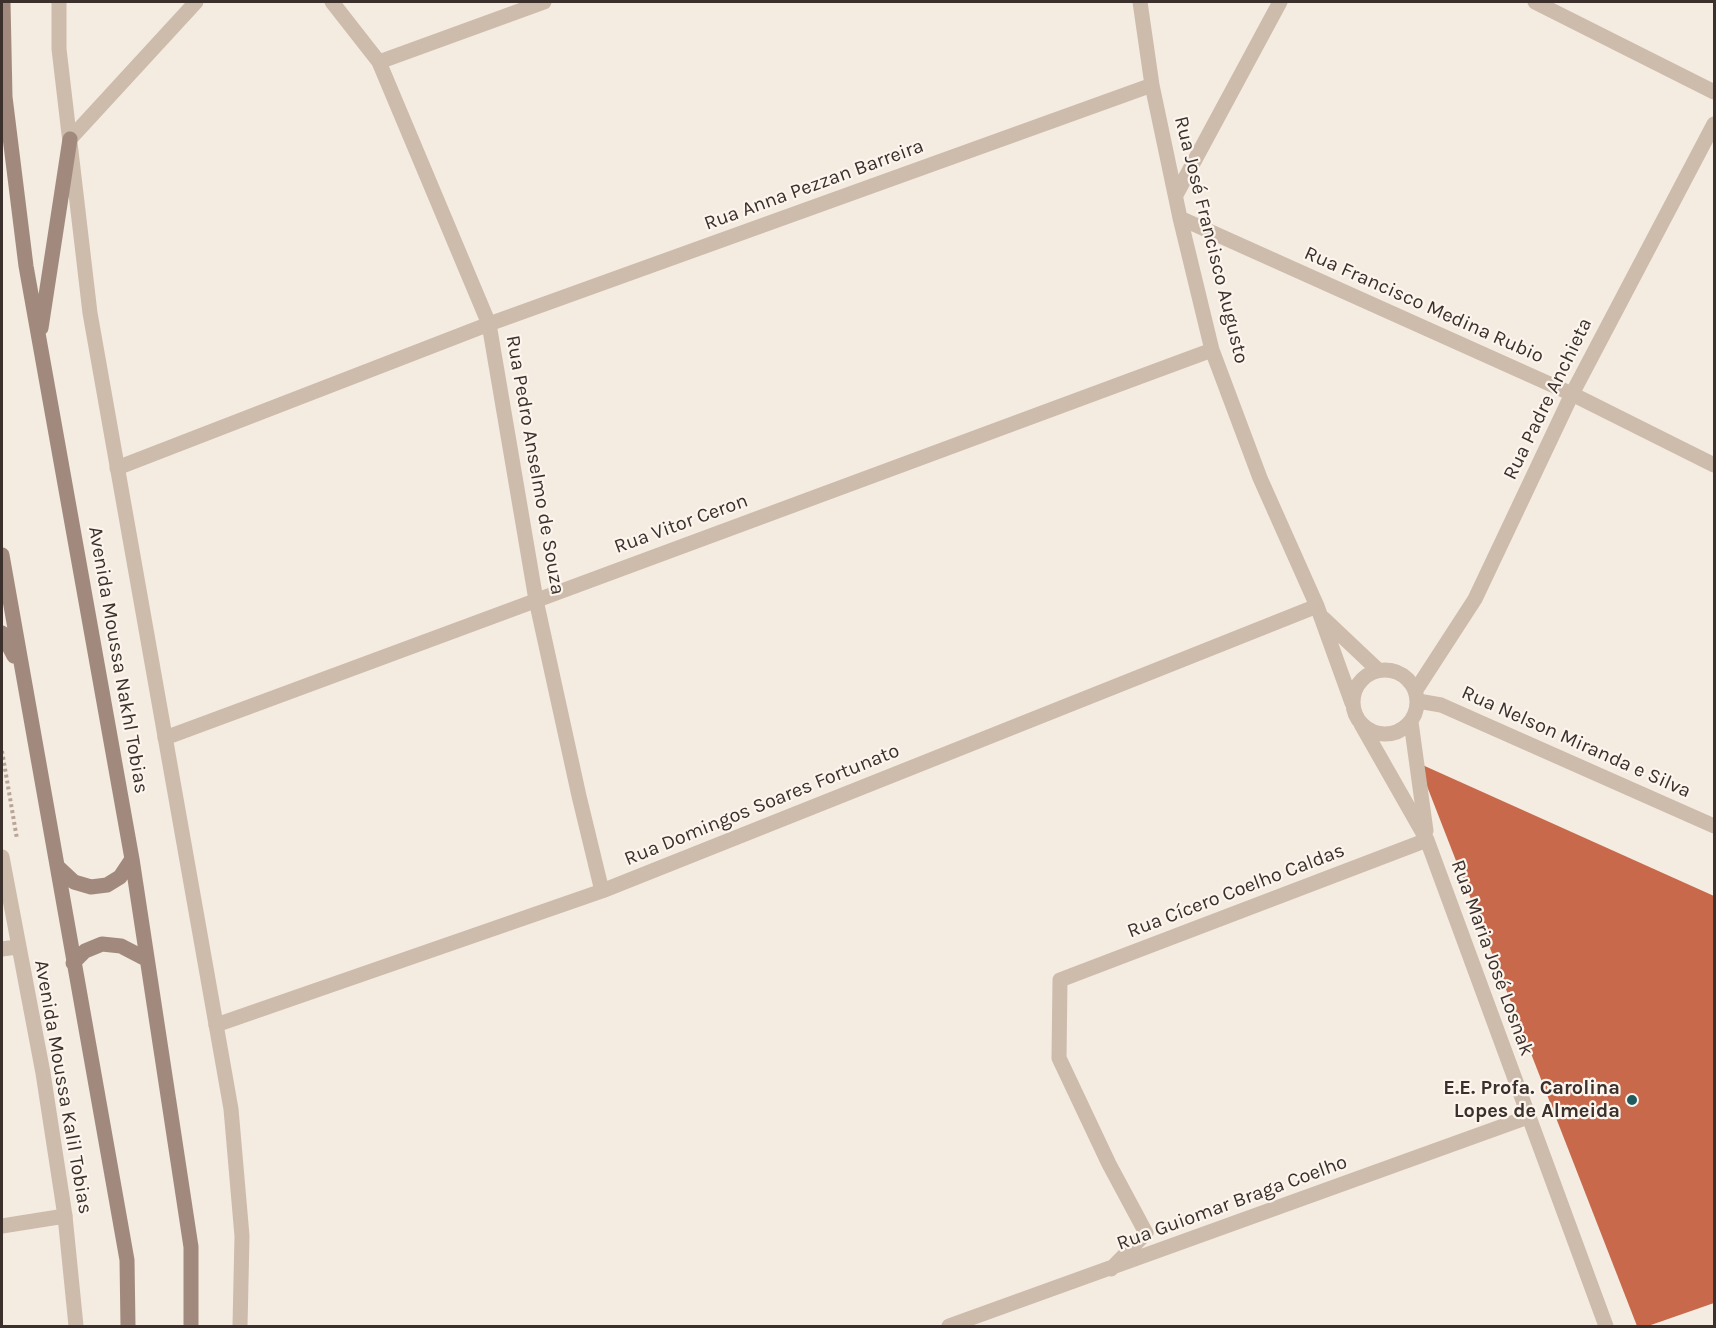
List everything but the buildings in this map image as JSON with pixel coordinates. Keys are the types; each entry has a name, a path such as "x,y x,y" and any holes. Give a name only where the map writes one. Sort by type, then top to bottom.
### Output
{"main road":[{"name":"Avenida Moussa Nakhl Tobias","path":"3,2 5,97 26,266 132,859 191,1247 191,1326"},
{"path":"39,342 70,138"},
{"path":"2,555 73,963 128,1260 128,1326"},
{"path":"2,633 21,670"},
{"path":"58,867 74,882 92,887 107,885 120,877 132,859"},
{"path":"73,963 85,951 102,944 122,946 146,959"}],"street":[{"path":"59,2 59,49 90,313 231,1109 242,1236 240,1326"},
{"path":"70,138 196,2"},
{"name":"Rua Pedro Anselmo de Souza","path":"332,2 379,62 489,324 537,600 602,891"},
{"path":"379,62 544,2"},
{"name":"Rua José Francisco Augusto","path":"1140,2 1152,85 1179,218 1212,350 1260,478 1318,610 1353,703"},
{"path":"1176,195 1280,2"},
{"path":"1535,2 1714,92"},
{"name":"Rua Anna Pezzan Barreira","path":"117,468 489,324 1152,85"},
{"name":"Rua Padre Anchieta","path":"1417,695 1475,599 1572,394 1714,124"},
{"name":"Rua Francisco Medina Rubio","path":"1179,218 1572,394 1714,465"},
{"name":"Rua Vitor Ceron","path":"165,738 1212,350"},
{"name":"Rua José Francisco Augusto","path":"1318,610 1378,670"},
{"name":"Rua Domingos Soares Fortunato","path":"216,1025 602,891 1318,610"},
{"path":"1361,724 1370,731 1381,734 1392,734 1403,730 1411,722 1416,712 1417,695 1409,680 1401,673 1390,670 1378,670 1368,674 1354,692 1353,703 1355,714 1427,840"},
{"name":"Rua Nelson Miranda e Silva","path":"1417,695 1714,826"},
{"path":"1411,722 1427,840"},
{"name":"Rua Cícero Coelho Caldas","path":"1111,1269 1146,1233 1109,1164 1059,1058 1060,980 1427,840"},
{"name":"Rua Maria José Losnak","path":"1427,840 1606,1326"},
{"name":"Avenida Moussa Kalil Tobias","path":"2,857 17,946 43,1073 65,1216 76,1326"},
{"path":"2,949 17,946"},
{"name":"Rua Guiomar Braga Coelho","path":"949,1326 1528,1117"},
{"path":"2,1226 65,1216"}],"place":[{"name":"E.E. Profa. Carolina Lopes de Almeida","path":"1632,1100"}]}
